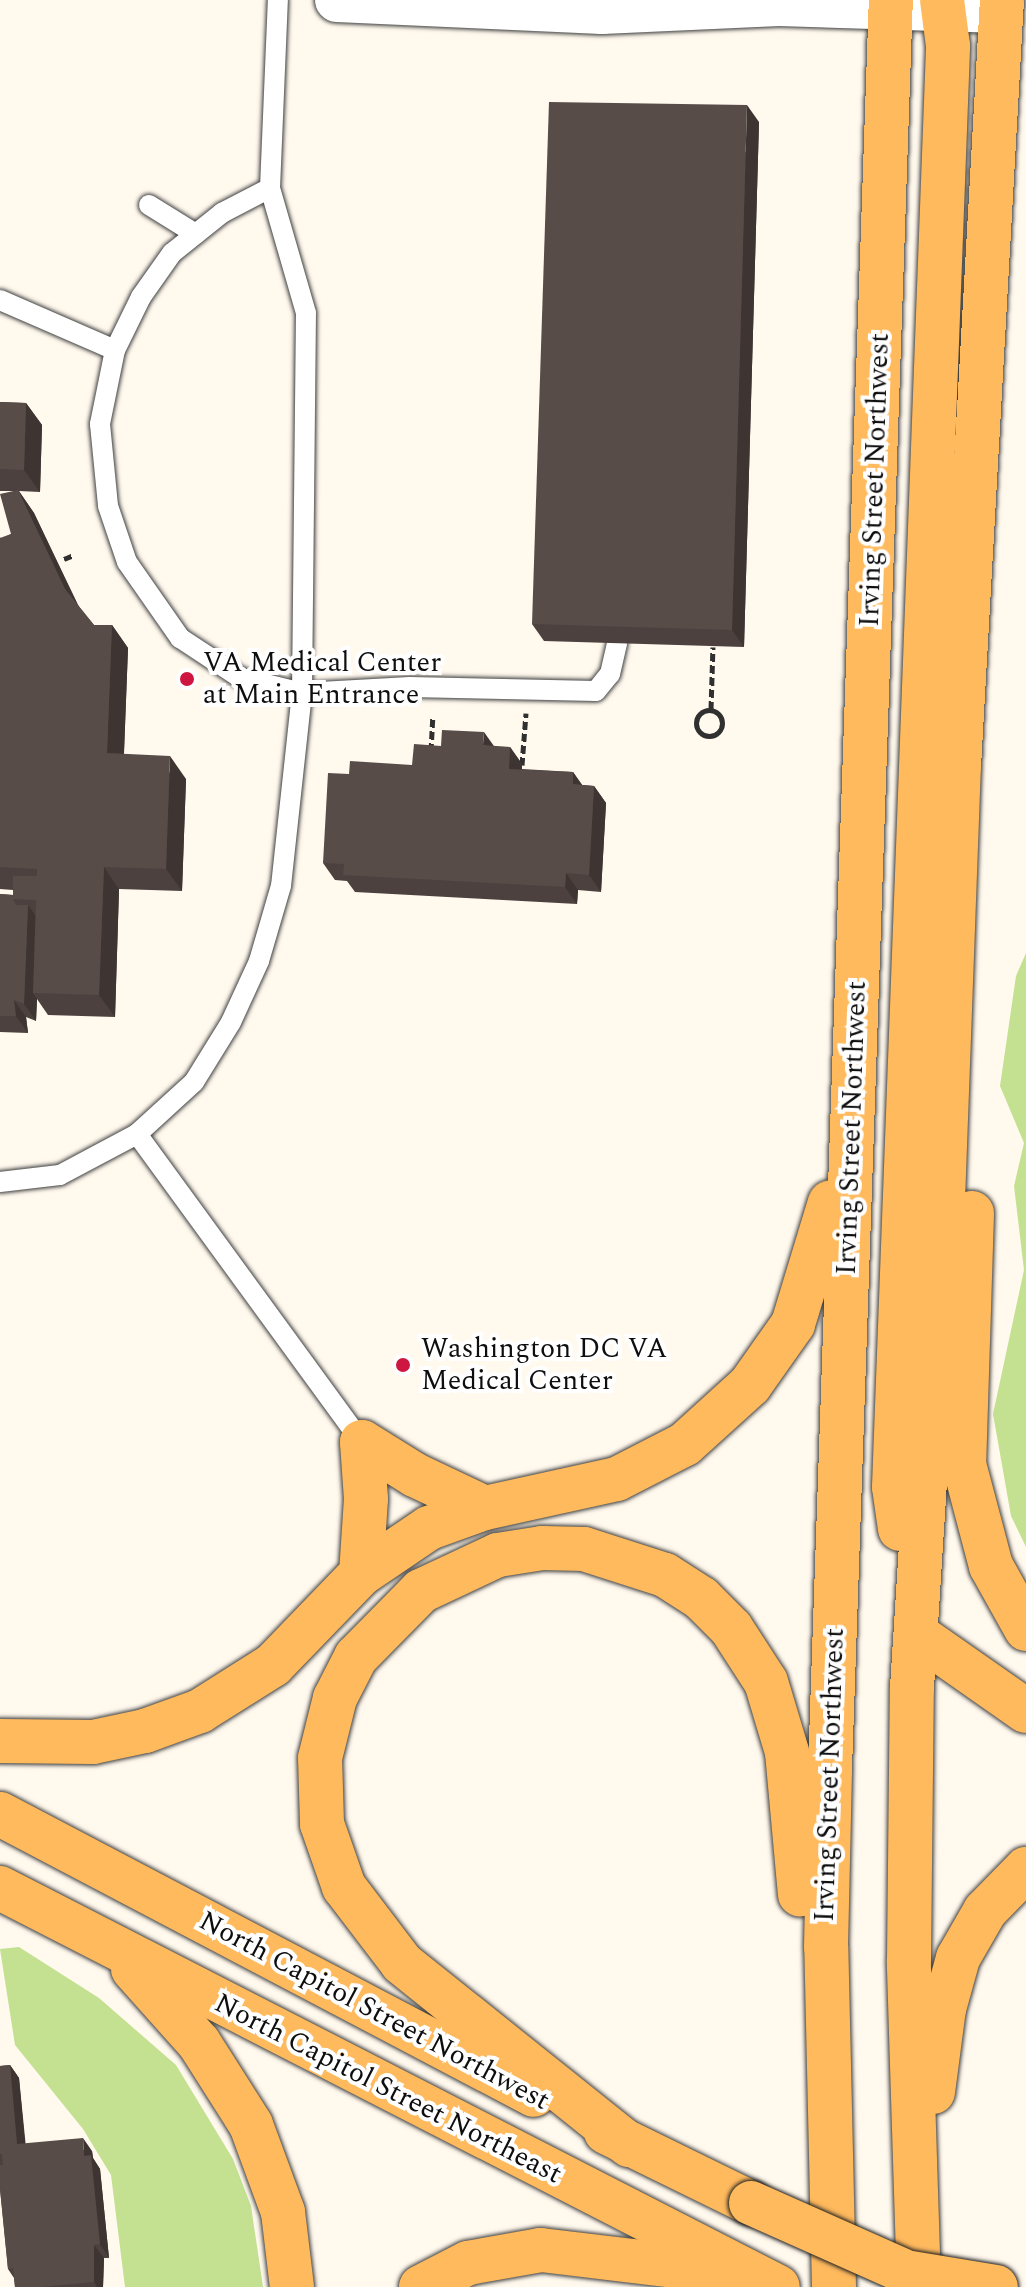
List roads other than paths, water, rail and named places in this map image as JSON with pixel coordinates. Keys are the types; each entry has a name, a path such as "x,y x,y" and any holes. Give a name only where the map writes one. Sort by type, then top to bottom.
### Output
{"main road":[{"name":"Irving Street Northwest","path":"833,2271 828,2143 828,1815 891,4"},
{"path":"919,1584 901,1533 894,1487 908,1215 944,5"},
{"path":"921,2282 916,2217 909,1882 916,1634 1001,6"},
{"path":"954,946 970,996 978,1066 964,1464 991,1566 1026,1629"},
{"path":"0,1741 93,1742 145,1731 200,1711 273,1665 361,1574 429,1528 485,1508 593,1487 639,1470 708,1427 750,1385 801,1306 853,1106"},
{"path":"362,1442 415,1475 485,1508"},
{"path":"361,1574 366,1499 362,1442"},
{"path":"629,2145 443,1999 382,1943 344,1887 322,1824 324,1737 335,1698 356,1657 421,1591 479,1561 518,1550 584,1549 646,1566 701,1598 756,1663 776,1709 789,1765 797,1825 802,2061 828,2143"},
{"path":"916,1634 1026,1711"},
{"name":"North Capitol Street Northwest","path":"0,1814 629,2145 751,2203 921,2282 996,2287"},
{"path":"916,2217 950,1981 985,1911 1026,1869"},
{"name":"North Capitol Street Northeast","path":"0,1888 766,2282"},
{"path":"112,1947 199,2043 251,2125 283,2212 292,2287"},
{"path":"421,2287 468,2263 541,2250 766,2282"}],"street":[{"path":"337,0 602,12 779,4 1001,6"}],"lane":[{"path":"0,1182 60,1175 137,1134 194,1082 231,1022 259,961 281,886 302,693 306,313 270,188 278,0"},
{"path":"270,188 196,234 172,253 148,286 115,350 100,424 108,506 127,562 180,638 241,678 302,693 410,687 596,691 610,674 617,643"},
{"path":"149,205 196,234"},
{"path":"5,306 115,350"},
{"path":"137,1134 362,1442"}],"place":[{"name":"VA Medical Center at Main Entrance","path":"187,679"},
{"name":"Washington DC VA Medical Center","path":"403,1365"}]}
